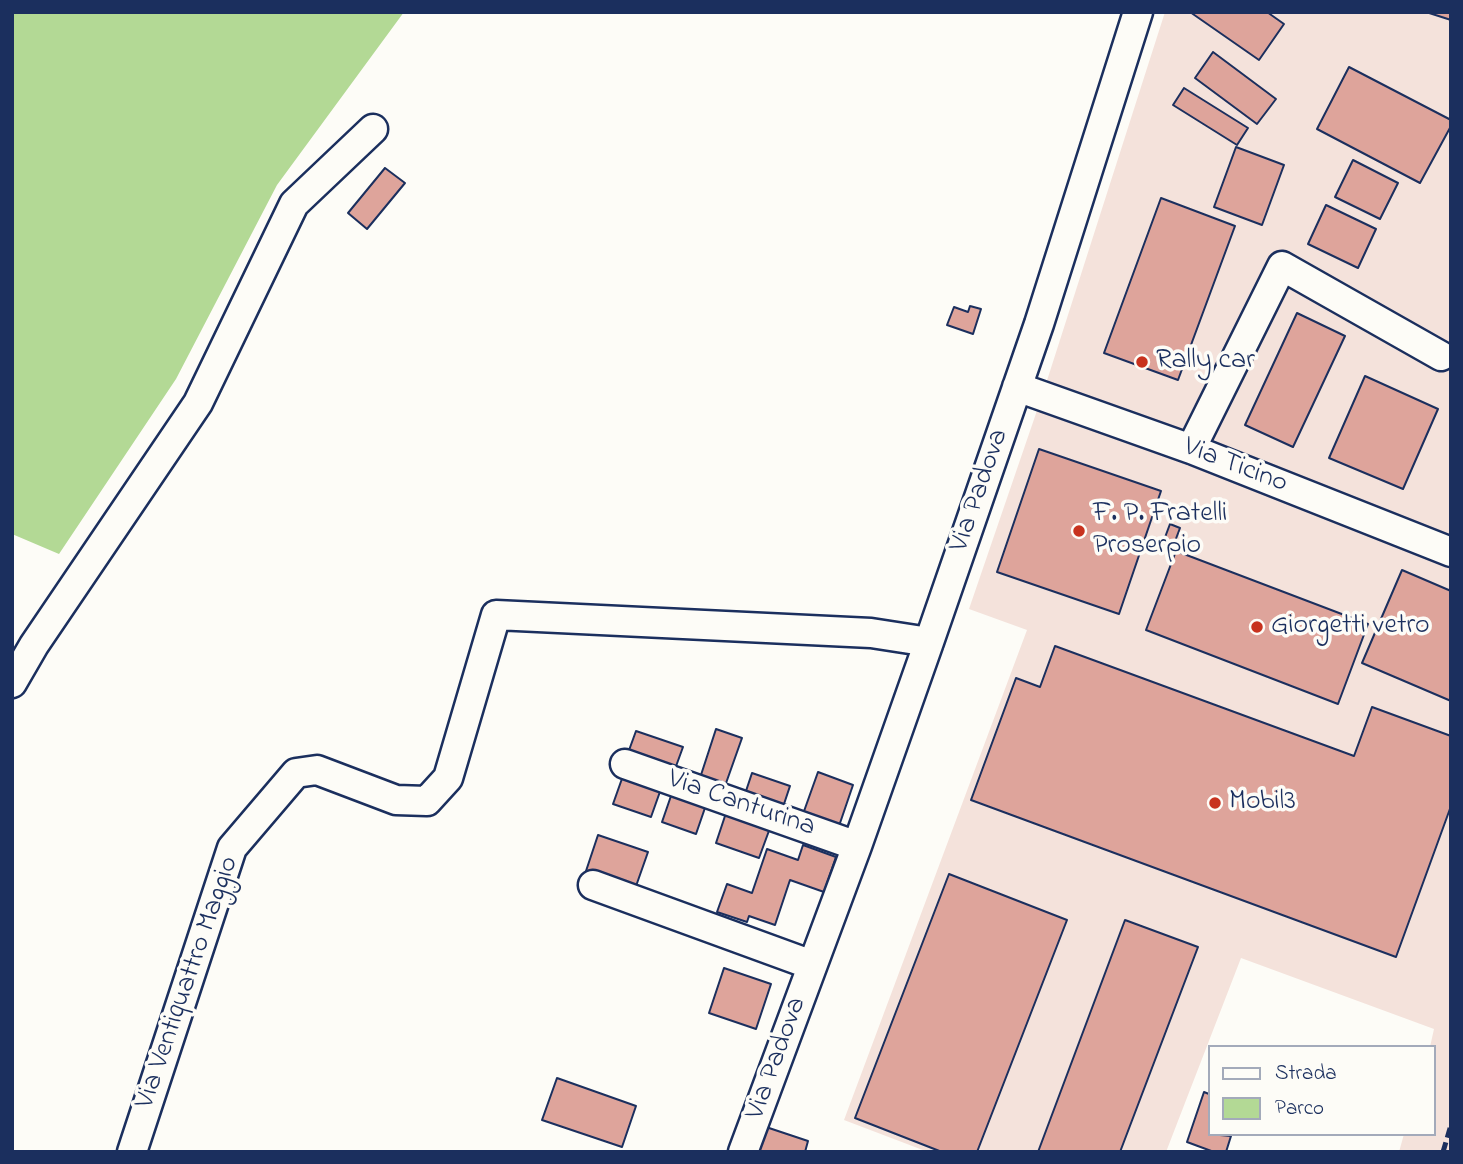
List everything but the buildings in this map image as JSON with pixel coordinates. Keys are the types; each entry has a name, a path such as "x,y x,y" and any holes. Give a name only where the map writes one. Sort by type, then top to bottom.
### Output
{"street":[{"name":"Via Padova","path":"743,1152 857,846 929,642 1017,387 1138,12"},
{"path":"12,683 23,641 198,403 294,204 373,129"},
{"path":"1191,449 1282,266 1441,356"},
{"name":"Via Ticino","path":"1017,387 1191,449 1451,552"},
{"name":"Via Ventiquattro Maggio","path":"132,1152 233,848 296,773 317,770 396,800 427,801 449,778 496,615 871,633 929,642"},
{"name":"Via Canturina","path":"625,764 857,846"},
{"name":"Via Padova","path":"593,885 813,965"}],"shaded area":[{"path":"1165,12 1451,12 1451,1152 1399,1152 1403,1136 1435,1136 1435,1045 1430,1045 1434,1029 1241,958 1166,1152 928,1152 844,1120 1027,630 969,609 1043,393"}],"green space":[{"path":"12,12 404,12 277,185 176,379 59,554 12,534"}],"railway":[{"path":"1443,1152 1451,1125"}],"place":[{"name":"Rally car","path":"1142,362"},
{"name":"F. P. Fratelli Proserpio","path":"1079,531"},
{"name":"Giorgetti vetro","path":"1257,627"},
{"name":"Mobil3","path":"1215,803"}]}
